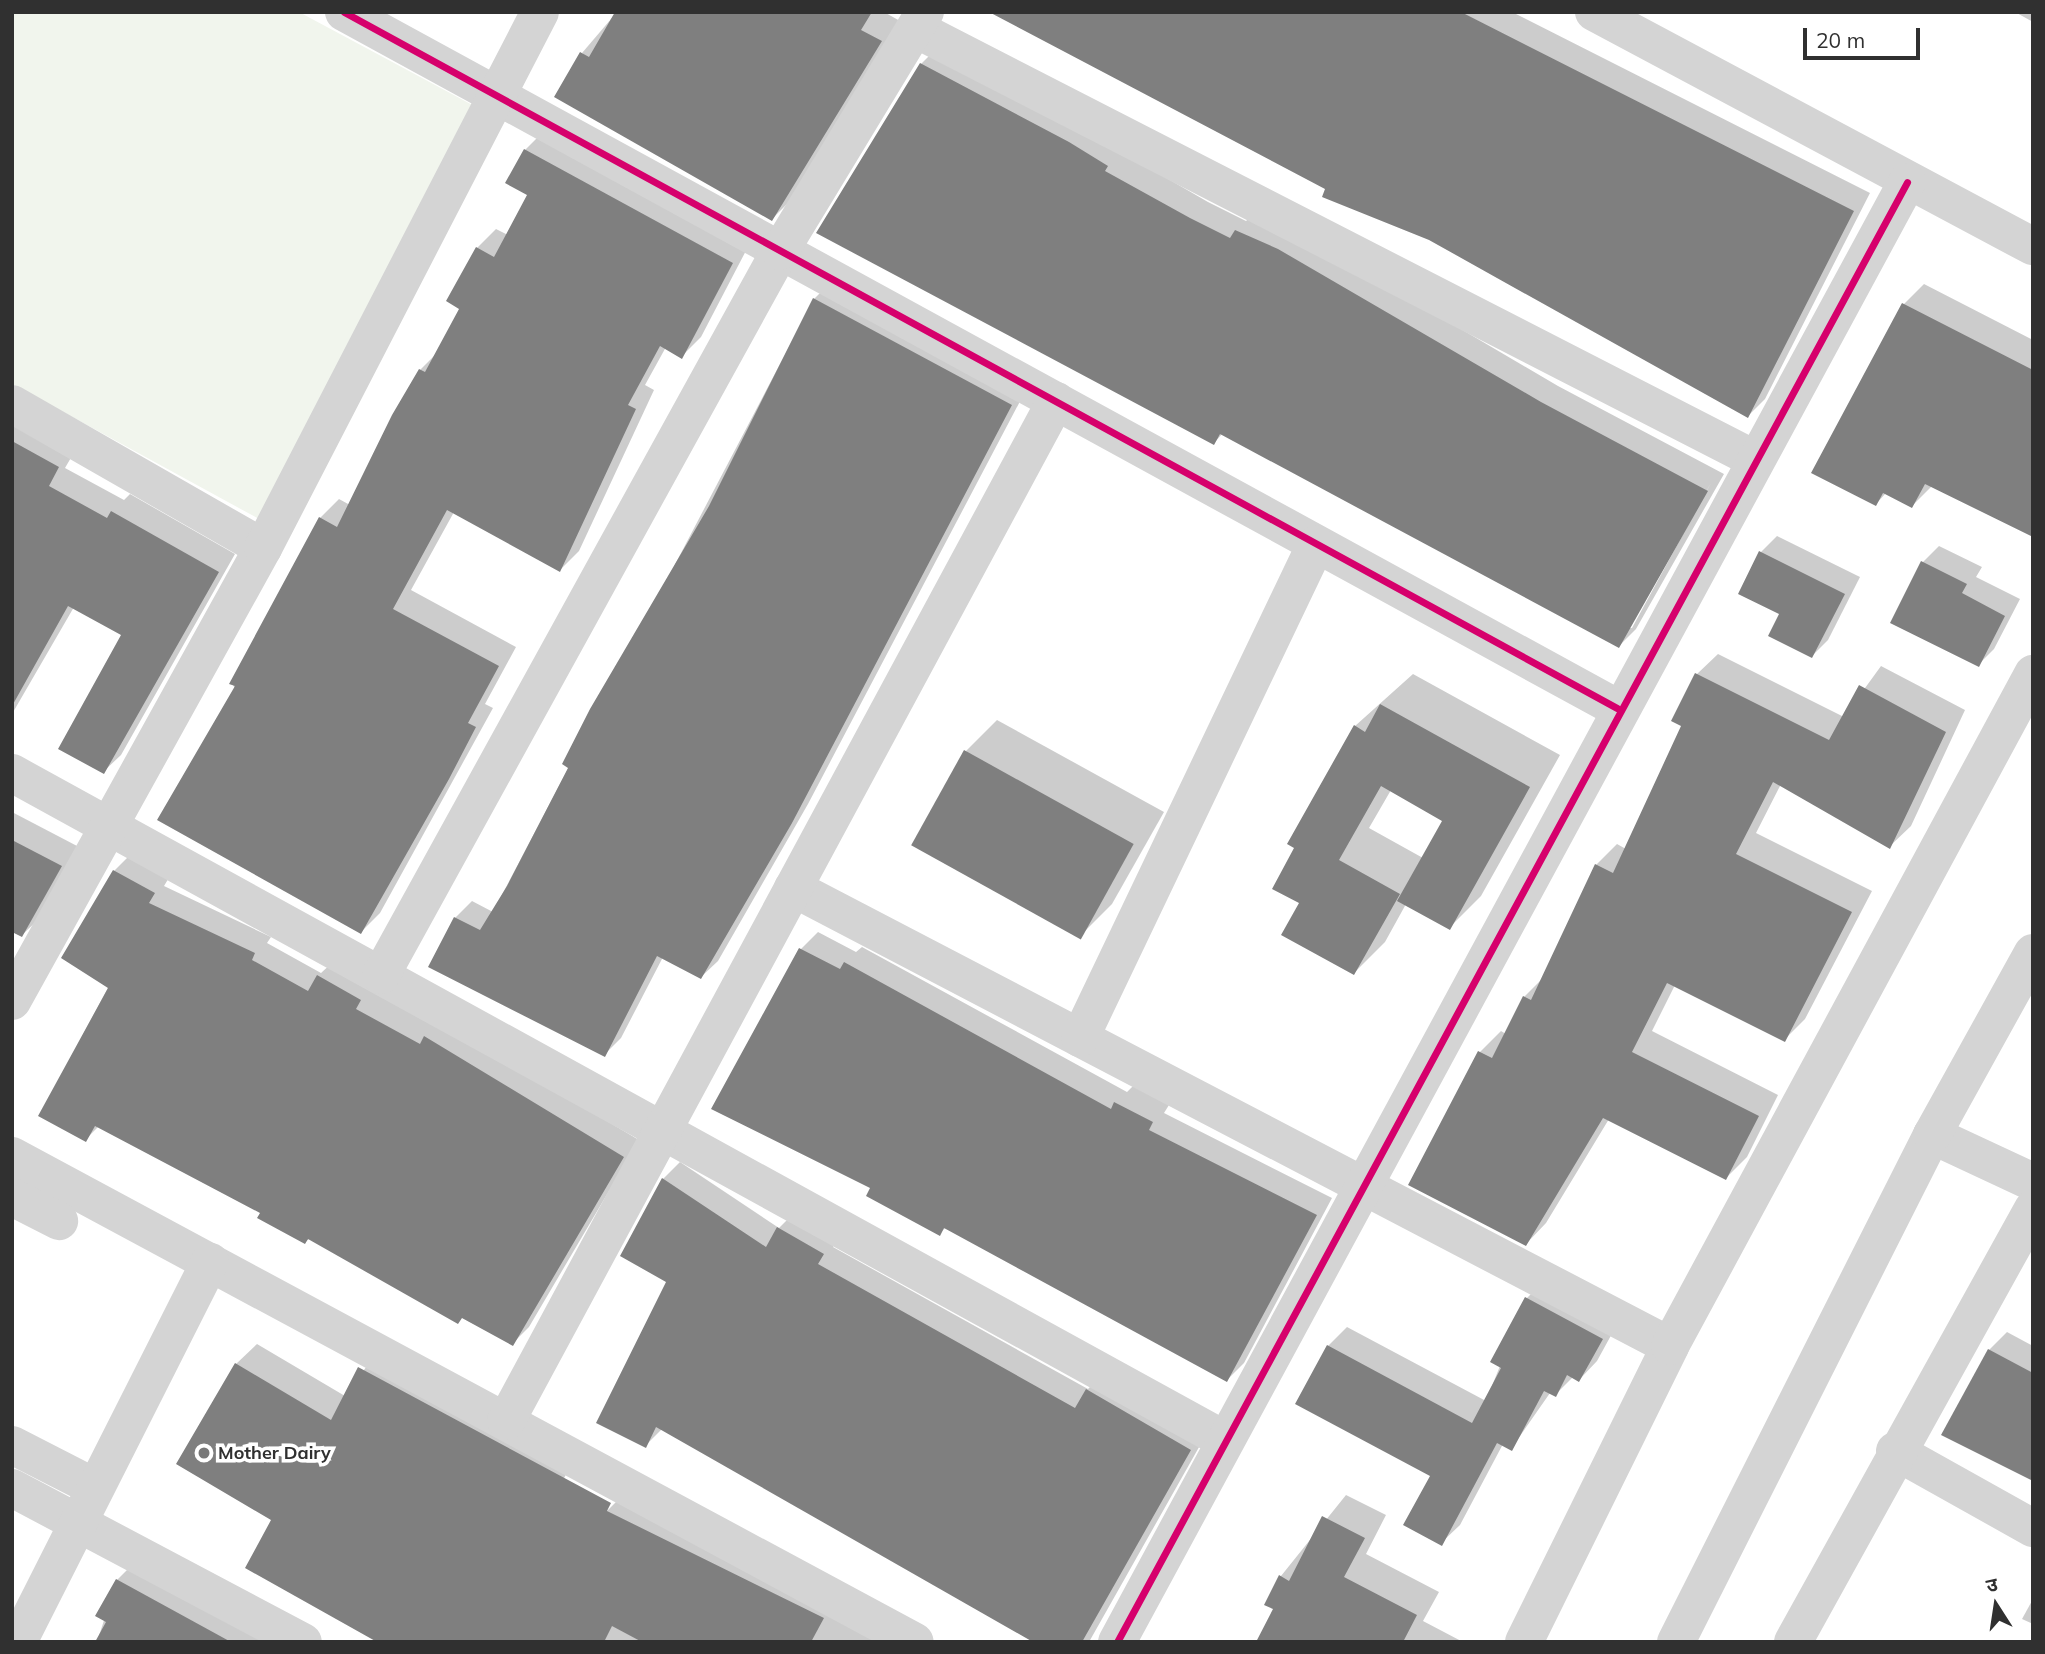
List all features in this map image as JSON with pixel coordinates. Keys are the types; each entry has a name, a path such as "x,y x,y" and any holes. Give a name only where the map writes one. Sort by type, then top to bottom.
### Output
{"street":[{"path":"344,12 1617,708"},
{"path":"12,1001 263,548 494,94 540,12"},
{"path":"1594,12 1907,182 2033,246"},
{"path":"381,975 780,251 920,21 1756,460"},
{"path":"1117,1642 1223,1439 1363,1184 1617,708 1907,182"},
{"path":"506,1421 1056,401"},
{"path":"12,404 263,548"},
{"path":"1080,1038 1316,544"},
{"path":"1524,1642 1670,1346 2033,674"},
{"path":"12,773 1223,1439"},
{"path":"793,888 1670,1346"},
{"path":"1676,1642 1933,1135 2033,953"},
{"path":"1933,1135 2033,1182"},
{"path":"12,1156 915,1642"},
{"path":"12,1197 59,1221"},
{"path":"1793,1642 1895,1451 2033,1209"},
{"path":"18,1642 210,1262"},
{"path":"12,1445 94,1487"},
{"path":"1895,1451 2033,1528"},
{"path":"12,1488 303,1642"}],"shaded area":[{"path":"12,12 299,12 478,108 259,519 12,384"}],"building":[{"path":"615,12 872,12 861,30 882,41 772,221 554,97 580,52 589,57"},
{"path":"989,12 1461,12 1854,211 1748,418 1429,240 1322,197 1325,189"},
{"path":"920,63 1069,142 1108,166 1105,171 1190,218 1230,238 1235,230 1278,249 1541,402 1708,491 1619,648 1220,434 1214,445 816,233"},
{"path":"524,149 733,263 682,359 660,346 628,405 636,409 560,572 447,510 393,609 499,666 468,723 476,727 361,934 157,820 235,686 229,684 319,517 337,527 392,415 419,369 425,372 459,309 446,301 476,247 494,257 527,195 505,183"},
{"path":"813,298 1012,405 792,823 701,979 657,956 605,1057 428,967 454,917 480,930 507,886 568,768 562,764 590,709 709,506"},
{"path":"1902,303 2033,370 2033,537 1925,484 1912,508 1883,493 1876,506 1811,473"},
{"path":"12,441 59,467 49,486 107,518 111,511 219,572 104,774 58,749 121,635 68,606 12,706"},
{"path":"1759,551 1845,594 1812,658 1768,636 1779,614 1738,594"},
{"path":"1921,561 1967,584 1962,593 2005,616 1979,667 1890,623"},
{"path":"1695,673 1829,740 1859,685 1946,732 1890,849 1773,782 1736,854 1852,912 1785,1042 1667,983 1632,1052 1759,1116 1726,1180 1603,1118 1526,1246 1408,1185 1478,1051 1492,1058 1523,996 1531,1000 1595,864 1613,873 1681,726 1671,721"},
{"path":"1380,704 1530,787 1450,930 1397,901 1442,821 1381,786 1339,860 1400,894 1354,975 1281,935 1299,903 1272,889 1294,848 1287,844 1354,725 1365,732"},
{"path":"964,750 1134,844 1081,939 911,845"},
{"path":"12,840 62,866 22,937 12,932"},
{"path":"113,870 155,893 149,903 255,953 252,960 308,991 317,975 361,1000 356,1009 420,1044 424,1036 624,1157 513,1346 462,1318 458,1324 308,1239 305,1244 257,1218 260,1213 95,1126 86,1142 38,1116 108,988 61,958"},
{"path":"799,948 840,969 844,962 1111,1109 1114,1102 1153,1122 1149,1130 1317,1215 1227,1382 944,1228 940,1236 866,1196 870,1188 711,1109"},
{"path":"662,1178 766,1247 777,1227 824,1254 818,1264 1075,1408 1086,1389 1191,1450 1082,1642 1033,1642 656,1427 646,1448 596,1423 666,1282 620,1256"},
{"path":"1525,1297 1603,1339 1579,1382 1567,1375 1556,1397 1544,1391 1512,1451 1497,1443 1442,1546 1403,1525 1430,1476 1295,1404 1327,1345 1472,1423 1501,1368 1490,1362"},
{"path":"1988,1349 2033,1373 2033,1481 1941,1435"},
{"path":"235,1363 331,1420 358,1367 611,1503 607,1511 824,1618 811,1642 642,1642 612,1626 604,1642 377,1642 245,1568 271,1520 176,1464"},
{"path":"1322,1516 1365,1538 1344,1577 1417,1615 1403,1642 1256,1642 1273,1609 1264,1605 1279,1575 1289,1581"},
{"path":"116,1579 231,1642 95,1642 106,1622 95,1616"}],"cycle path":[{"path":"344,12 1617,708"},
{"path":"1117,1642 1907,182"}],"place":[{"name":"Mother Dairy","path":"204,1453"}]}
